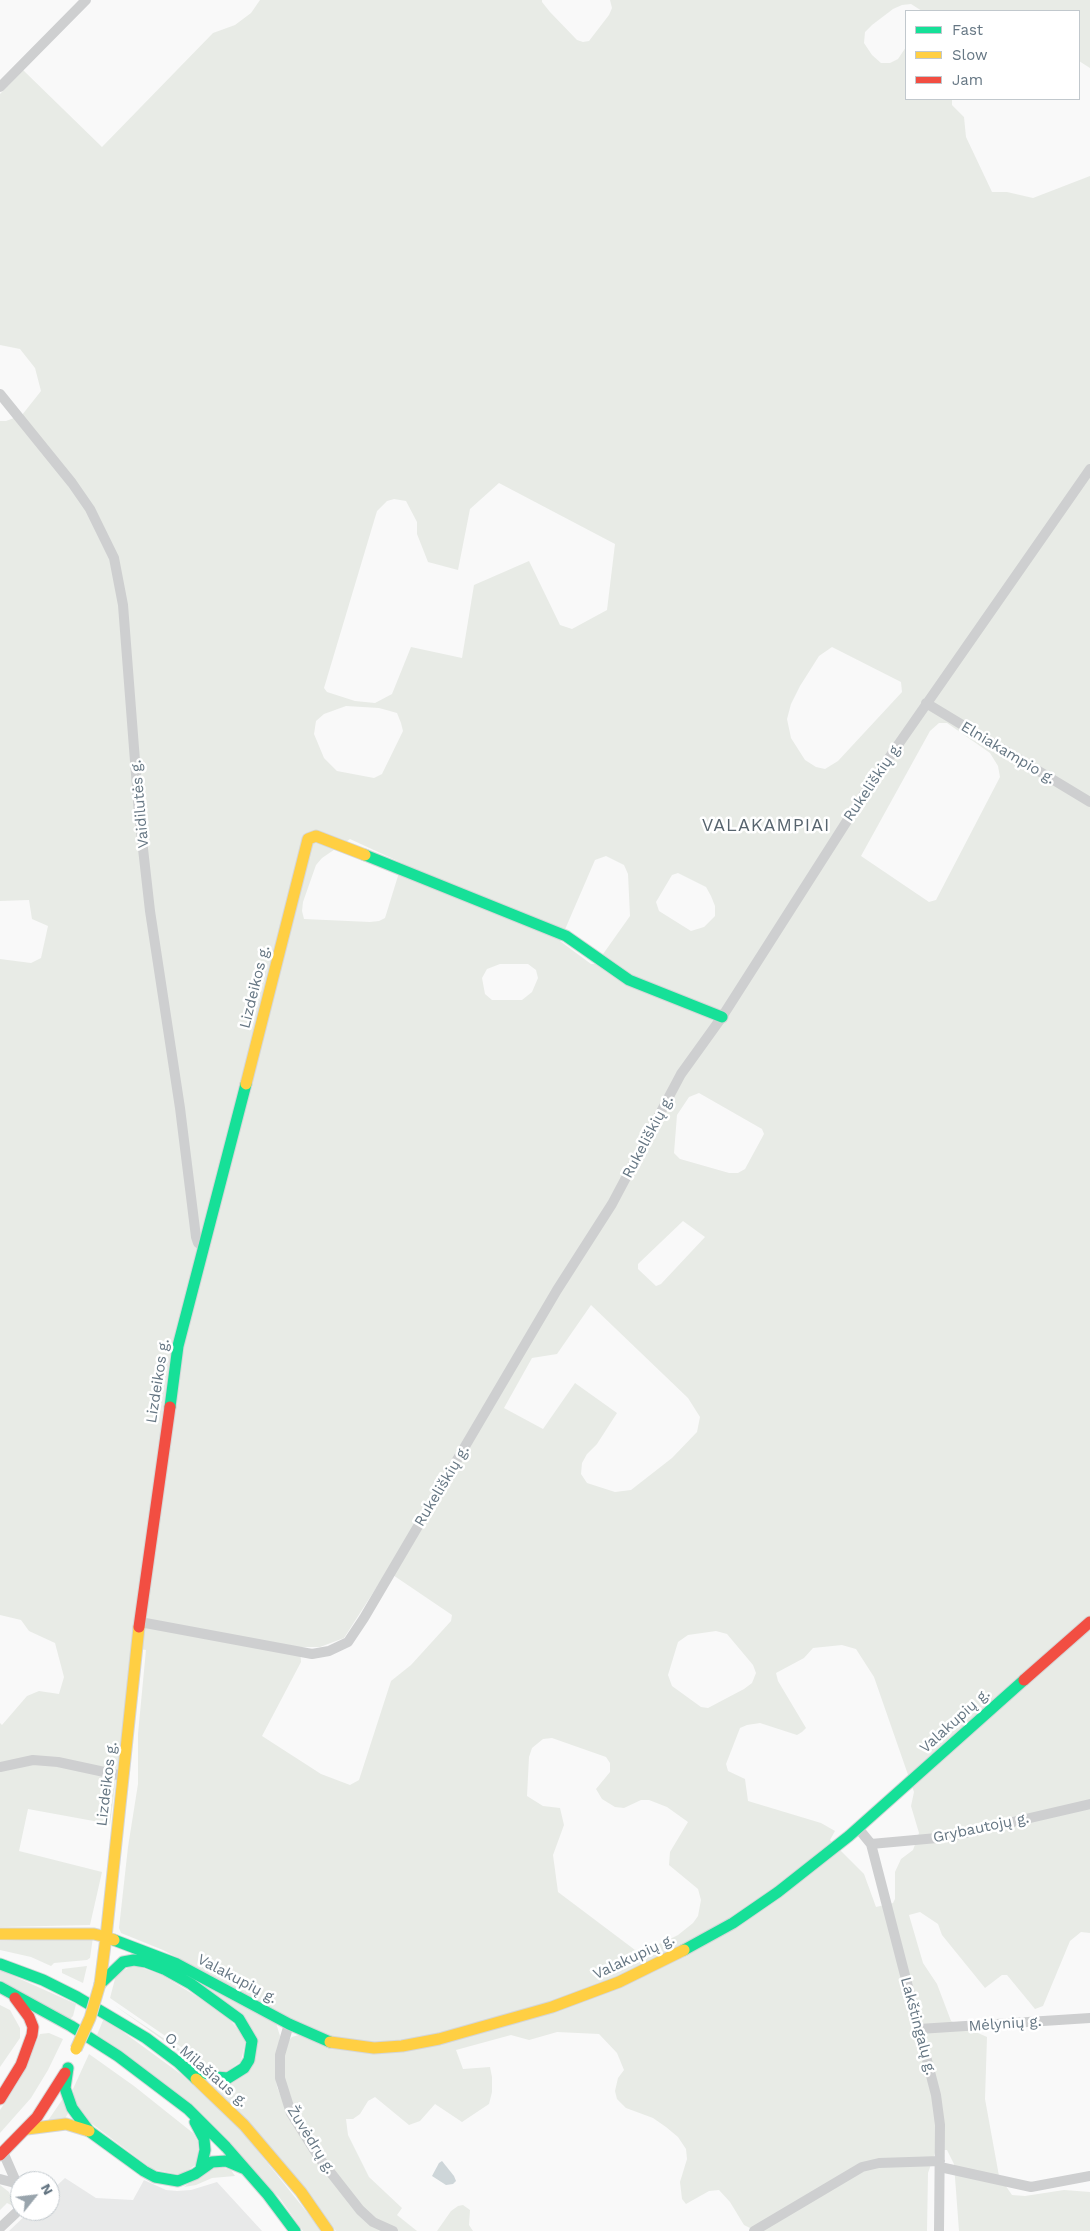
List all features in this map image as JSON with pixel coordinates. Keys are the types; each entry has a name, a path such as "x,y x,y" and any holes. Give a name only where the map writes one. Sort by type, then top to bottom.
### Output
{"street":[{"path":"0,87 86,0"},
{"name":"Vaidilutės g.","path":"0,394 72,483 90,509 105,538 115,565 123,605 139,814 150,911 180,1108 196,1237 198,1243 203,1245"},
{"name":"Rukeliškių g.","path":"140,1622 312,1654 329,1651 348,1642 558,1290 612,1204 681,1074 722,1016 868,788 1090,469"},
{"name":"Elniakampio g.","path":"926,703 1090,802"},
{"name":"Lizdeikos g.","path":"68,2068 90,2018 100,1984 140,1622 178,1346 308,839 316,836 566,936 600,962 629,980 722,1016"},
{"name":"Valakupių g.","path":"0,1934 94,1934 106,1936 160,1956 289,2024 333,2042 374,2048 393,2047 439,2039 552,2007 619,1982 656,1965 726,1927 778,1892 858,1828 1090,1622"},
{"path":"0,1767 34,1760 50,1761 123,1776"},
{"name":"Grybautojų g.","path":"871,1844 948,1837 1090,1804"},
{"name":"Lakštingalų g.","path":"858,1828 871,1844 936,2095 940,2125 939,2231"},
{"path":"100,1984 123,1962 134,1960 164,1969 201,1976"},
{"name":"O. Milašiaus g.","path":"0,1964 43,1980 77,1997 146,2038 178,2062 244,2125 301,2192 328,2231"},
{"path":"164,1969 212,1998 239,2020 252,2041 249,2060 237,2074 228,2078 216,2077 178,2062"},
{"path":"0,2100 21,2065 33,2027 29,2017 4,1989"},
{"path":"4,1989 71,2026 118,2056 188,2109 246,2169 295,2231"},
{"name":"Mėlynių g.","path":"919,2029 1090,2018"},
{"name":"Žuvėdrų g.","path":"289,2024 280,2055 280,2078 291,2113 320,2159 360,2210 373,2222 393,2231"},
{"path":"10,2171 2,2154 27,2129 46,2104 68,2068"},
{"path":"68,2068 65,2088 68,2099 89,2132"},
{"path":"188,2109 204,2139 205,2150 201,2168"},
{"path":"27,2129 66,2124 89,2132 124,2158 155,2177 178,2181 218,2161 226,2161 246,2169"},
{"path":"754,2231 850,2172 879,2163 940,2164 1031,2187 1090,2176"},
{"path":"0,2228 10,2218"}],"shaded area":[{"path":"260,0 542,0 550,12 577,40 583,42 589,41 609,15 612,8 610,0 1090,0 1090,68 1080,62 1080,10 920,10 911,4 902,5 893,9 865,32 864,43 872,55 881,63 890,63 898,59 905,48 905,100 952,100 952,105 964,117 966,137 992,192 1007,192 1033,198 1090,176 1090,1933 1081,1932 1070,1941 1043,2006 1035,2009 1007,1975 1002,1975 985,1988 942,1935 938,1924 920,1912 909,1915 923,1963 937,1984 951,2021 987,2037 985,2099 999,2176 1012,2195 1025,2196 1064,2190 1090,2192 1090,2231 959,2231 954,2164 947,2150 936,2150 928,2173 927,2231 756,2231 744,2225 730,2202 719,2190 709,2191 686,2204 682,2199 680,2182 687,2159 686,2149 678,2137 666,2127 653,2118 626,2108 617,2099 615,2091 618,2078 624,2070 617,2053 599,2034 557,2032 529,2040 511,2035 456,2050 463,2069 490,2067 492,2077 492,2092 489,2104 462,2122 435,2104 420,2121 409,2125 375,2097 368,2101 360,2114 353,2119 346,2119 348,2135 369,2177 402,2208 397,2215 417,2231 336,2231 211,2085 219,2084 258,2043 198,1983 276,2023 280,2036 275,2069 277,2087 285,2106 282,2072 287,2042 292,2037 299,2035 298,2023 163,1950 121,1933 119,1928 128,1847 138,1784 138,1734 146,1650 134,1648 110,1824 28,1809 19,1851 102,1872 90,1925 0,1927 0,1723 2,1725 27,1696 39,1691 59,1694 64,1677 55,1643 29,1631 21,1620 0,1615 0,959 31,963 41,958 48,926 32,919 29,900 0,901 0,421 6,421 22,415 41,391 35,368 20,349 0,345 0,94 23,70 102,147 213,33 235,25 251,13","holes":["499,483 615,544 607,610 572,629 560,625 529,561 474,585 462,658 411,647 392,694 375,703 355,701 327,692 324,688 377,511 387,501 394,499 406,501 417,522 417,534 428,562 458,570 470,509","832,647 901,682 902,692 838,761 825,769 816,767 805,760 791,738 787,719 791,704 819,656","346,706 379,708 397,713 403,731 382,774 374,778 337,771 324,758 314,734 316,721 324,714","939,723 947,723 990,753 998,766 1000,777 936,900 929,902 861,856 930,731","350,839 402,863 385,918 370,922 304,919 302,911 303,902 316,865 322,858","606,856 624,865 628,874 630,916 596,964 591,964 560,941 595,860","678,873 706,887 715,906 715,916 704,927 691,931 659,911 656,902 672,875","500,964 528,964 536,970 538,978 532,992 522,1000 492,1000 485,994 482,978 487,969","699,1093 762,1129 764,1134 745,1169 738,1173 729,1173 680,1159 674,1153 677,1115 689,1097","683,1221 705,1237 661,1284 656,1286 638,1269 638,1264","591,1305 688,1398 700,1417 697,1432 672,1458 631,1490 615,1492 587,1483 581,1474 582,1463 617,1413 575,1383 543,1429 504,1408 532,1358 557,1354","387,1571 452,1615 451,1621 411,1665 391,1681 359,1780 350,1785 321,1774 262,1736 301,1662 300,1647 320,1647 344,1638","716,1631 727,1634 753,1665 756,1673 752,1683 708,1708 701,1707 672,1686 668,1675 678,1642 688,1635","842,1645 856,1649 874,1677 914,1792 911,1806 919,1833 913,1850 901,1859 895,1872 895,1899 893,1903 876,1907 864,1874 830,1840 835,1831 821,1823 748,1801 745,1779 728,1771 726,1764 740,1728 760,1723 797,1735 806,1728 778,1681 776,1673 804,1658 813,1648","552,1738 606,1757 610,1763 610,1772 596,1789 602,1799 615,1807 624,1808 641,1800 649,1800 667,1807 688,1822 670,1852 669,1865 698,1889 701,1900 698,1916 693,1923 678,1935 662,1943 635,1950 558,1892 553,1855 564,1825 560,1808 543,1806 527,1796 529,1757 532,1748 543,1739"]},
{"path":"93,1937 90,1958 87,1960 54,1963 51,1966 31,1957 0,1950 0,1941"},
{"path":"133,1965 160,1974 224,2013 246,2039 241,2061 225,2073 212,2068 110,1998 116,1975"},
{"path":"87,1966 83,1983 62,1973 62,1969"},
{"path":"0,1970 76,2004 73,2016 70,2019 0,1980"},
{"path":"0,2005 10,2010 20,2028 20,2038 0,2067"},
{"path":"114,2005 196,2060 205,2067 205,2070"},
{"path":"104,2018 182,2075 241,2130 322,2231 303,2231 279,2197 97,2035"},
{"path":"49,2033 63,2039 48,2070 31,2098 0,2133 0,2110 17,2084 40,2034"},
{"path":"89,2054 134,2086 193,2133 198,2142 198,2163 181,2175 152,2169 87,2120 76,2106 73,2089"},
{"path":"64,2097 69,2112 64,2120 47,2122"},
{"path":"442,2161 454,2176 456,2181 453,2184 446,2185 432,2176"},
{"path":"214,2165 231,2170 235,2176 212,2178 196,2185 184,2187"},
{"path":"65,2178 96,2198 133,2200 144,2180 166,2190 177,2191 191,2190 217,2182 262,2231 9,2231 20,2221 60,2221 60,2183"},
{"path":"0,2185 9,2192 10,2204 7,2203 0,2210"},
{"path":"463,2205 470,2210 469,2225 473,2231 437,2231 451,2211"}],"traffic: fast":[{"path":"365,855 566,936 629,980 722,1017"},
{"path":"170,1407 178,1346 246,1084"},
{"path":"684,1950 733,1923 778,1892 849,1836 1024,1680"},
{"path":"114,1940 177,1964 289,2024 330,2042"},
{"path":"100,1984 123,1962 134,1960 146,1962 164,1969 191,1984 239,2019 252,2041 249,2060 244,2068 228,2078 216,2077 189,2067"},
{"path":"0,1964 43,1980 77,1997 146,2038 178,2062 196,2079"},
{"path":"0,1987 71,2026 118,2056 188,2109 226,2147 268,2195 295,2231"},
{"path":"68,2068 65,2088 72,2108 89,2131 144,2171 155,2177 178,2181 195,2174 212,2162 226,2161 245,2169"},
{"path":"195,2122 204,2139 205,2150 201,2168"}],"traffic: slow":[{"path":"246,1084 308,839 316,836 365,855"},
{"path":"114,1940 106,1937 139,1627"},
{"path":"0,1934 94,1934 106,1937 100,1984"},
{"path":"330,2042 374,2048 402,2046 439,2039 552,2007 619,1982 684,1950"},
{"path":"76,2049 90,2018 100,1984"},
{"path":"196,2079 244,2125 301,2192 328,2231"},
{"path":"27,2129 66,2124 89,2131"}],"traffic: jam":[{"path":"139,1627 170,1407"},
{"path":"1024,1680 1090,1622"},
{"path":"0,2099 21,2065 32,2035 33,2027 29,2017 15,1998"},
{"path":"0,2155 37,2117 65,2073"}],"district":[{"name":"VALAKAMPIAI","path":"766,826"}]}
